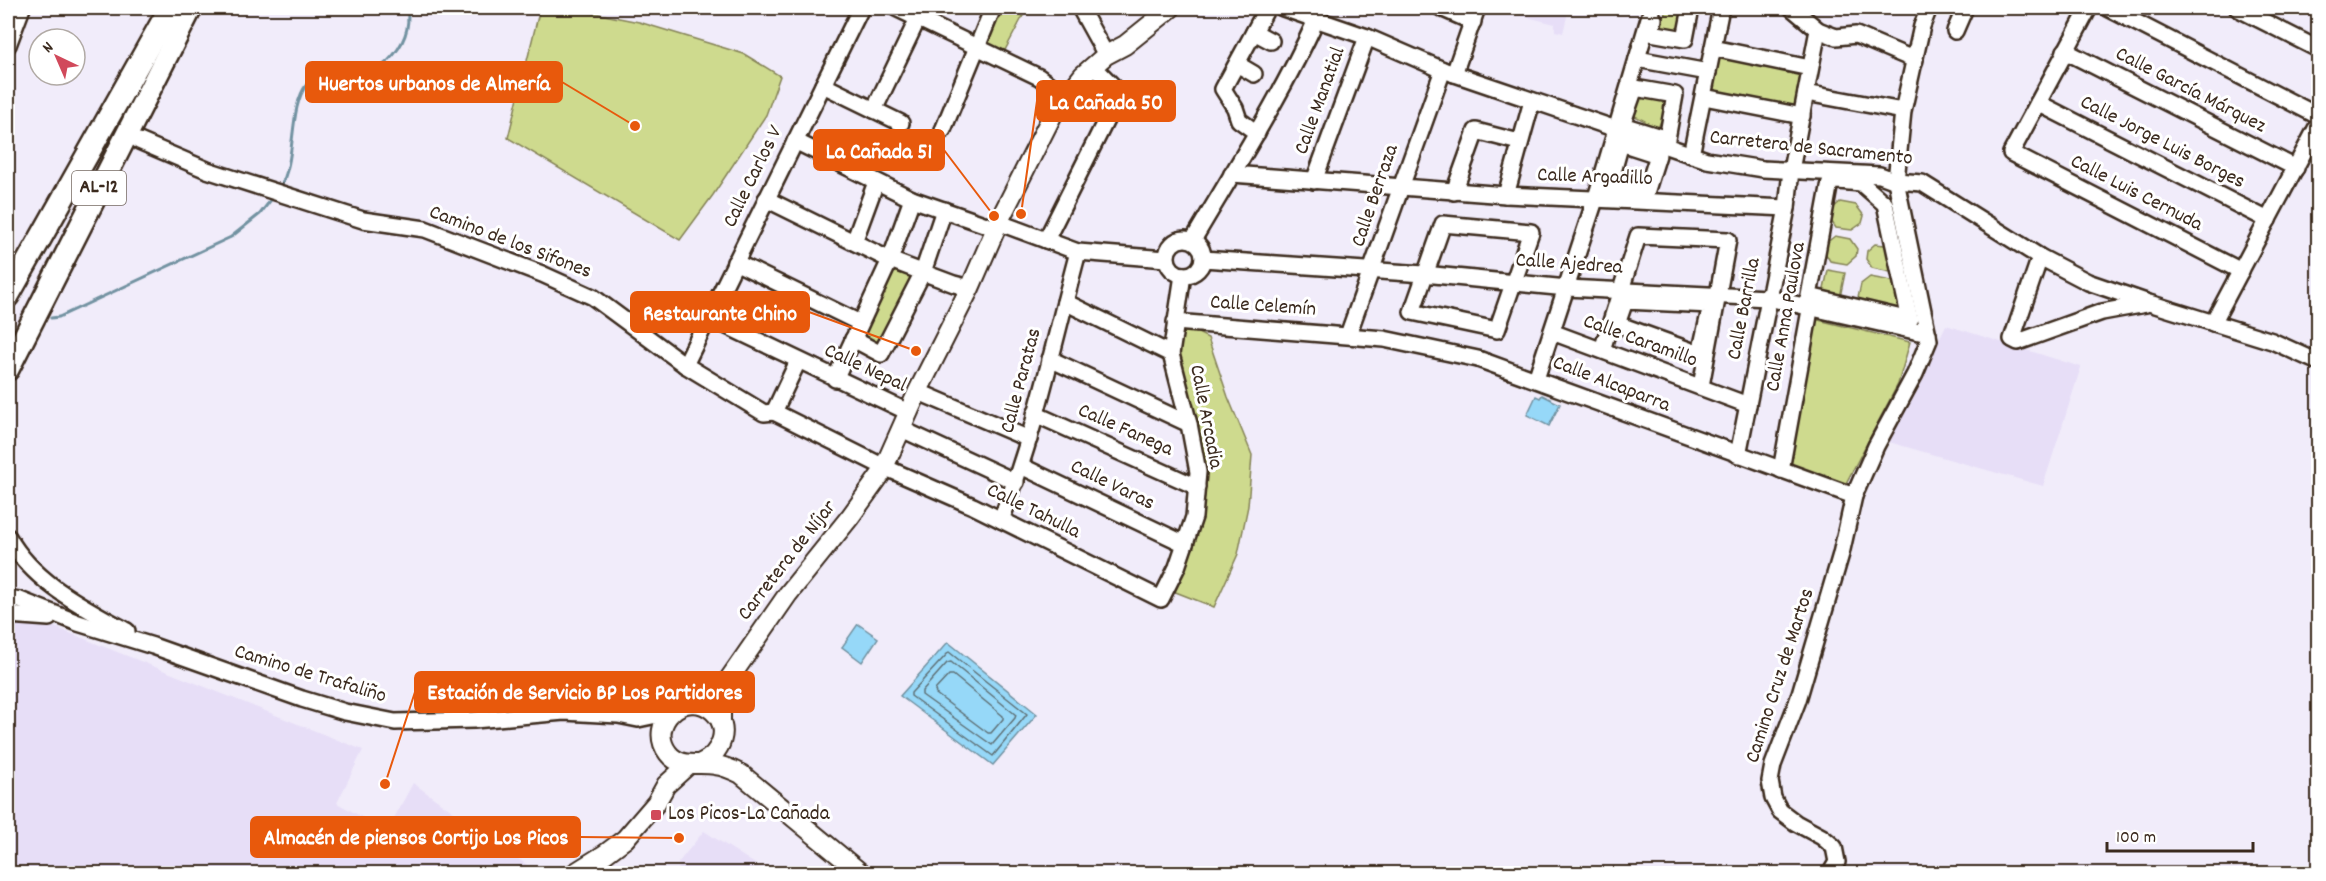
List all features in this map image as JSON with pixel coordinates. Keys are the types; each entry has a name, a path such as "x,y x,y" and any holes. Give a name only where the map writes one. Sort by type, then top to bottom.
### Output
{"highway":[{"name":"AL-12","path":"8,296 171,8"},
{"name":"AL-12","path":"8,369 191,8"}],"main road":[{"name":"Carretera de Níjar","path":"722,731 721,705 727,682 788,594 850,517 908,432 1044,129 1065,96 1083,75 1125,45 1168,8"},
{"name":"Carretera de Níjar","path":"884,467 908,412 1001,227 1060,119 1102,63"},
{"name":"Carretera de Níjar","path":"696,703 727,682"},
{"path":"666,784 663,724 678,706 696,703 711,709 722,731 730,759 741,774 862,873"},
{"path":"579,872 625,839 656,803 666,784 695,764 715,754 722,731"},
{"path":"664,746 677,761 718,765 741,774"}],"street":[{"path":"8,45 22,8"},
{"name":"Calle Carlos V","path":"685,365 861,8"},
{"path":"896,8 920,12 976,46 1039,77 1065,96"},
{"path":"943,130 993,8"},
{"path":"1046,240 1108,116 1125,98 1102,63 1080,8"},
{"path":"1257,132 1239,120 1235,108 1223,89 1267,8"},
{"name":"Carretera de Sacramento","path":"1283,8 1312,13 1448,72 1618,127 1691,155 1728,165 1791,170 1834,177 1880,174 1896,181 1922,183 2040,257 2088,282 2272,341 2319,362"},
{"path":"1441,8 1475,15"},
{"path":"1536,379 1596,198 1652,8"},
{"path":"1657,8 1651,33 1684,39 1691,8"},
{"path":"1691,155 1721,8"},
{"path":"1792,8 1818,30 1836,37 1856,35 1915,60"},
{"path":"1928,334 1896,181 1903,111 1922,26 1929,8"},
{"path":"1955,31 1965,8"},
{"path":"2038,103 2089,8"},
{"path":"2108,8 2319,116"},
{"path":"2237,8 2319,49"},
{"path":"874,110 920,12"},
{"path":"1193,240 1302,51 1312,13"},
{"name":"Calle Berraza","path":"1348,335 1401,187 1448,72 1475,15"},
{"name":"Calle Barrilla","path":"1737,455 1787,208 1791,170 1818,30"},
{"path":"1254,32 1271,41"},
{"name":"Calle Manatial","path":"1314,181 1367,37"},
{"path":"1713,48 1810,68"},
{"name":"Calle García Márquez","path":"2065,51 2296,168"},
{"path":"1637,59 1708,72"},
{"path":"1237,64 1254,74"},
{"path":"823,85 901,123"},
{"path":"1806,93 1903,111"},
{"path":"1704,97 1802,116"},
{"path":"1506,195 1532,101"},
{"name":"Calle Luis Cernuda","path":"2038,103 2011,153 2241,271"},
{"name":"Calle Jorge Luis Borges","path":"2038,103 2268,220"},
{"path":"2213,322 2319,125"},
{"path":"1454,192 1476,131 1519,142"},
{"name":"Camino de los Sifones","path":"139,141 207,170 363,220 425,229 542,274 593,297 685,365 764,413 774,412"},
{"path":"795,141 912,199 944,210 1046,240 1078,252 1166,259"},
{"name":"Calle Argadillo","path":"1232,174 1454,192 1787,208"},
{"path":"1811,302 1910,320 1885,204 1861,183 1834,177"},
{"name":"Calle Anna Paulova","path":"1781,470 1834,177"},
{"path":"854,242 876,182"},
{"path":"766,199 890,260 970,288"},
{"path":"835,379 890,260 912,199"},
{"path":"853,339 881,354 922,272 944,210"},
{"path":"1443,224 1531,232 1497,330 1412,312 1424,274 1443,224"},
{"path":"1602,350 1638,236 1728,240 1701,386"},
{"path":"1180,238 1193,240 1201,248 1203,259 1198,269 1183,275 1172,270 1166,259 1169,246 1180,238"},
{"name":"Calle Paratas","path":"1001,520 1029,439 1078,252"},
{"path":"2040,257 2012,339 2018,342 2102,312 2149,303"},
{"name":"Calle Ajedrea","path":"1203,259 1424,274 1567,288 1811,302 1904,330 1928,334"},
{"path":"735,262 860,323"},
{"name":"Calle Arcadia","path":"1161,598 1177,567 1194,517 1197,487 1198,472 1189,424 1171,354 1183,275"},
{"path":"1625,301 1711,305 1700,354 1617,324 1625,301"},
{"path":"1065,302 1171,354"},
{"name":"Calle Nepal","path":"708,317 908,412"},
{"name":"Calle Celemín","path":"1175,322 1348,335"},
{"name":"Calle Caramillo","path":"1552,332 1748,405"},
{"name":"Camino Cruz de Martos","path":"1830,873 1837,862 1834,847 1780,811 1773,798 1770,781 1773,765 1798,700 1838,565 1854,496 1876,447 1915,374 1929,340 1928,334"},
{"name":"Calle Alcaparra","path":"1348,335 1384,339 1478,359 1854,496"},
{"path":"1050,359 1189,424"},
{"path":"774,412 798,361"},
{"path":"926,395 1029,439"},
{"name":"Calle Tahulla","path":"774,412 884,467 1001,520 1161,598"},
{"name":"Calle Fanega","path":"1035,414 1197,487"},
{"path":"908,432 1016,482"},
{"name":"Calle Varas","path":"1021,466 1185,544"},
{"path":"8,537 27,565 64,596 153,646"},
{"path":"8,598 20,600 78,623 153,646"},
{"path":"8,615 43,617 78,623"},
{"name":"Camino de Trafaliño","path":"153,646 302,699 345,712 395,722 474,720 564,712 618,715 638,719 671,712"},
{"path":"638,719 664,746"}],"shaded area":[{"path":"1491,8 1569,8 1563,33 1555,31 1555,24"},
{"path":"1946,325 2081,367 2043,486 1889,442"},
{"path":"32,618 363,750 337,803 387,831 413,783 527,865 518,874 423,874 420,872 418,874 8,873 8,620"},
{"path":"704,831 755,864 751,871 754,873 679,873 678,863"}],"green space":[{"path":"540,8 569,8 639,22 744,54 780,76 766,115 680,240 508,138"},
{"path":"1001,8 1009,8 1024,14 1004,52 986,43"},
{"path":"1664,8 1686,8 1681,28 1676,33 1660,29 1665,13"},
{"path":"1718,55 1805,70 1799,108 1711,93"},
{"path":"1644,94 1660,98 1666,104 1658,128 1648,126 1645,121 1635,116 1636,104"},
{"path":"1840,202 1856,205 1864,216 1862,223 1852,230 1836,228 1829,218 1831,210"},
{"path":"1835,236 1850,239 1857,249 1856,256 1847,264 1830,261 1824,251 1825,244"},
{"path":"1875,244 1894,246 1900,274 1872,268 1866,259 1867,251"},
{"path":"890,260 923,272 881,354 853,339"},
{"path":"1828,270 1845,273 1839,302 1822,299"},
{"path":"1870,277 1902,283 1910,320 1865,309 1858,298 1861,284"},
{"path":"1810,318 1910,342 1898,384 1845,485 1784,463"},
{"path":"1185,330 1194,331 1208,338 1228,397 1252,455 1248,506 1238,554 1214,607 1173,591 1203,510 1199,443 1180,355 1179,335"}],"water":[{"path":"1542,395 1560,404 1549,426 1527,415 1536,396 1540,398"},
{"path":"858,624 878,638 862,662 842,647"},
{"path":"948,642 1037,714 993,765 900,696"}],"waterway":[{"path":"280,187 289,163 297,107 307,84 313,78 328,71 374,70 382,66 405,37 408,23 407,8"},
{"path":"51,318 59,317 231,237 260,214 273,197"},
{"path":"824,831 876,874"}],"place":[{"name":"Huertos urbanos de Almería","path":"635,126"},
{"name":"La Cañada 50","path":"1021,214"},
{"name":"La Cañada 51","path":"994,216"},
{"name":"Restaurante Chino","path":"916,351"},
{"name":"Estación de Servicio BP Los Partidores","path":"385,784"},
{"name":"Los Picos-La Cañada","path":"656,815"},
{"name":"Almacén de piensos Cortijo Los Picos","path":"679,838"}]}
